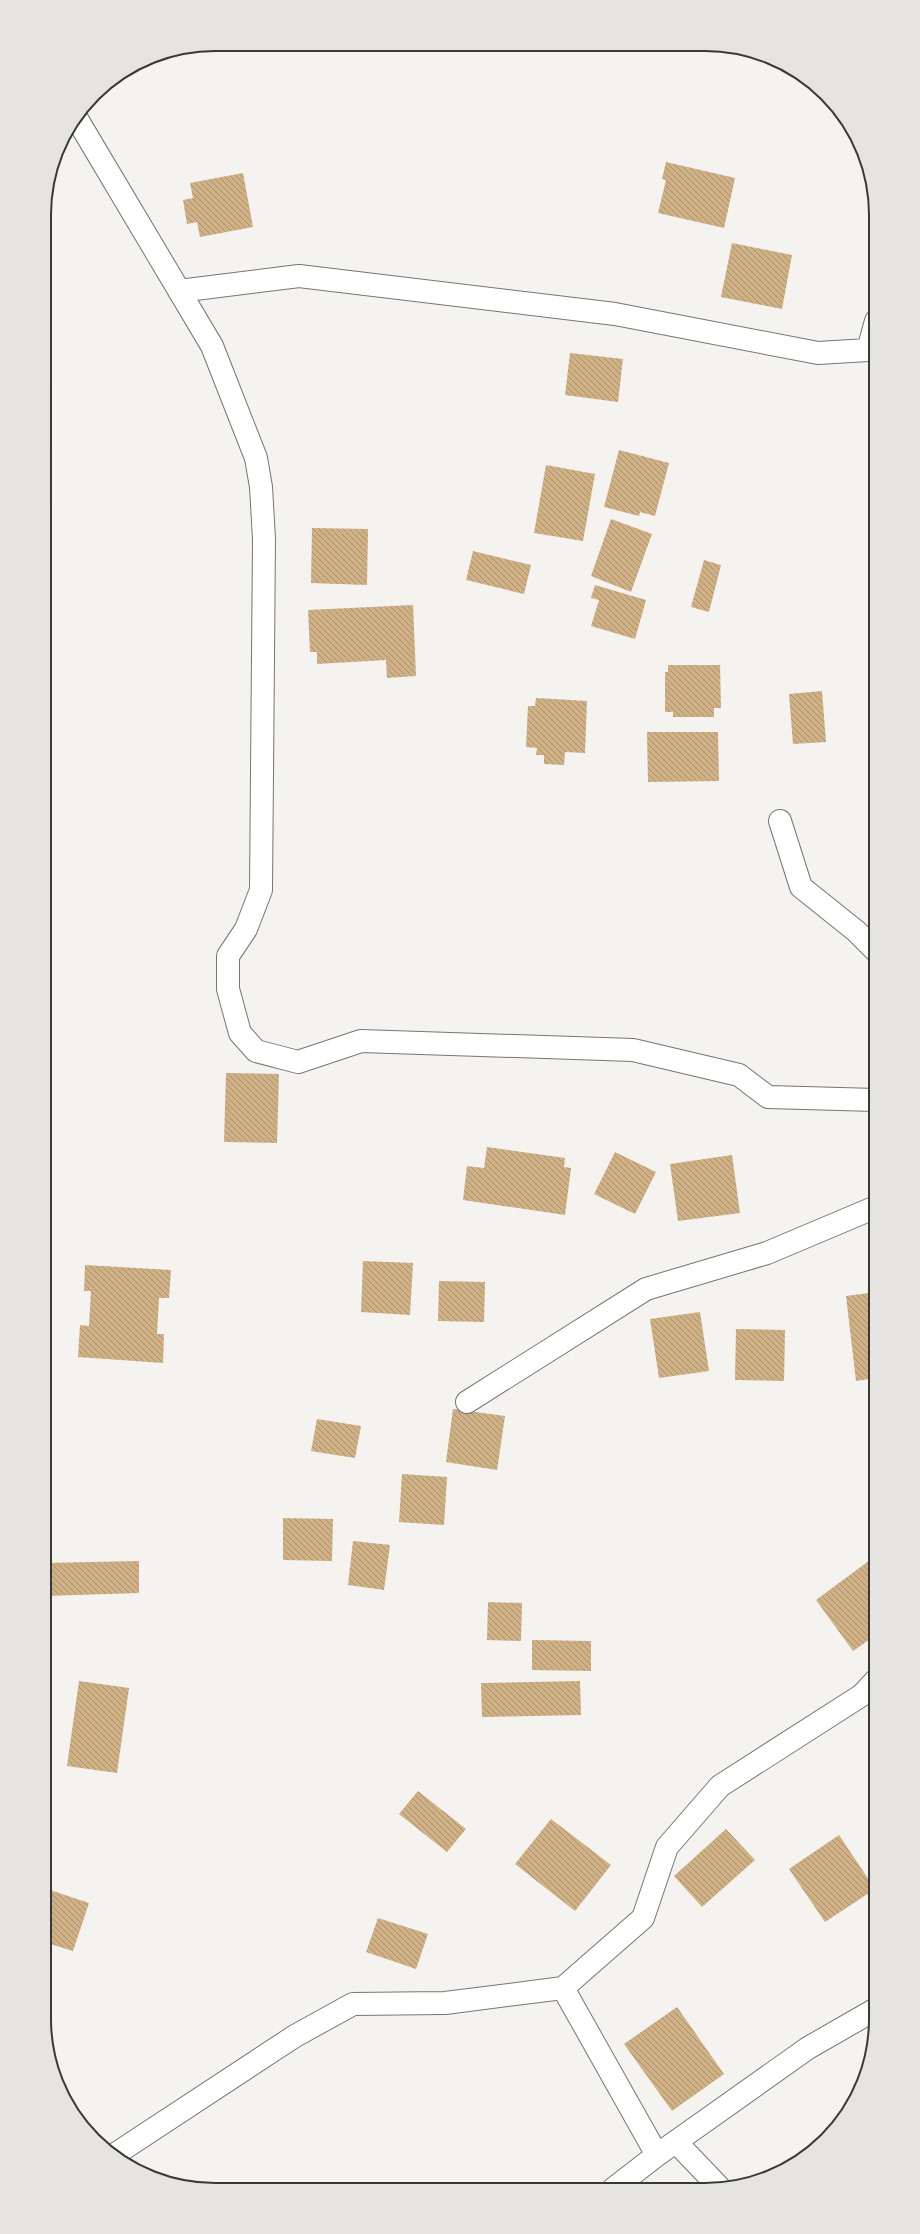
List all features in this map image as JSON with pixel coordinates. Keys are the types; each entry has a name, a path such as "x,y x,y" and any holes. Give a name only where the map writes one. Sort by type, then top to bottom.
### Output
{"street":[{"path":"80,123 212,346 256,458 261,487 264,554 261,890 246,929 228,956 228,989 240,1033 256,1051 298,1062 361,1041 633,1050 739,1075 768,1097 869,1100"},
{"path":"179,291 299,276 615,314 818,353 869,353"},
{"path":"780,821 801,887 856,931 869,944"},
{"path":"467,1402 646,1288 767,1253 869,1210"},
{"path":"119,2152 295,2036 353,2004 445,2003 563,1988 643,1918 667,1847 720,1786 862,1695 869,1688"},
{"path":"563,1988 658,2155"},
{"path":"621,2183 808,2048 869,2013"},
{"path":"676,2142 715,2183"}],"building":[{"path":"666,162 735,178 724,228 658,213 666,180 662,179"},
{"path":"243,173 253,227 200,237 197,222 187,224 183,200 193,198 190,183"},
{"path":"732,243 792,255 782,309 721,297"},
{"path":"570,353 623,359 618,402 565,395"},
{"path":"619,450 669,463 655,516 640,512 639,516 604,507"},
{"path":"546,465 595,474 583,541 534,533"},
{"path":"611,519 652,534 631,592 591,576"},
{"path":"312,528 368,529 367,585 311,583"},
{"path":"473,551 531,565 524,594 466,580"},
{"path":"704,560 721,565 709,612 691,607"},
{"path":"595,585 646,600 635,639 591,626 599,600 591,598"},
{"path":"413,605 416,676 387,678 386,660 317,664 317,652 310,652 308,610"},
{"path":"668,665 720,665 721,708 714,708 714,717 673,717 673,712 665,712 665,672 668,672"},
{"path":"822,691 826,742 793,744 789,694"},
{"path":"536,698 587,701 585,753 565,752 564,765 544,764 544,755 536,755 537,748 526,747 528,706 535,706"},
{"path":"647,732 718,732 719,781 648,782"},
{"path":"226,1073 279,1074 277,1143 224,1142"},
{"path":"487,1147 565,1158 564,1167 571,1168 565,1215 463,1200 467,1166 484,1168"},
{"path":"615,1152 656,1172 635,1214 594,1194"},
{"path":"732,1155 740,1213 678,1221 670,1164"},
{"path":"363,1261 413,1263 410,1315 361,1312"},
{"path":"85,1265 171,1270 169,1298 159,1298 157,1334 164,1334 163,1363 78,1357 80,1325 89,1326 91,1291 84,1291"},
{"path":"439,1281 485,1282 484,1322 438,1321"},
{"path":"869,1293 869,1379 856,1381 846,1296"},
{"path":"700,1312 709,1371 659,1378 650,1319"},
{"path":"736,1329 785,1330 784,1381 735,1380"},
{"path":"453,1409 505,1416 497,1470 446,1462"},
{"path":"317,1419 361,1426 355,1458 311,1451"},
{"path":"402,1474 447,1477 444,1525 399,1522"},
{"path":"283,1518 333,1519 332,1561 283,1560"},
{"path":"353,1541 390,1545 384,1590 348,1585"},
{"path":"139,1561 139,1593 51,1596 51,1563"},
{"path":"869,1561 869,1640 853,1651 816,1600"},
{"path":"488,1602 522,1603 521,1641 487,1640"},
{"path":"532,1640 591,1641 591,1671 532,1670"},
{"path":"79,1681 129,1688 117,1773 67,1766"},
{"path":"580,1681 581,1715 482,1717 481,1683"},
{"path":"418,1791 466,1829 447,1852 399,1814"},
{"path":"551,1819 611,1865 575,1911 515,1864"},
{"path":"726,1829 755,1860 702,1907 674,1876"},
{"path":"839,1835 869,1880 869,1893 825,1922 789,1869"},
{"path":"51,1890 89,1903 73,1951 51,1944"},
{"path":"378,1918 428,1934 416,1969 366,1952"},
{"path":"677,2007 724,2074 672,2111 624,2044"}]}
